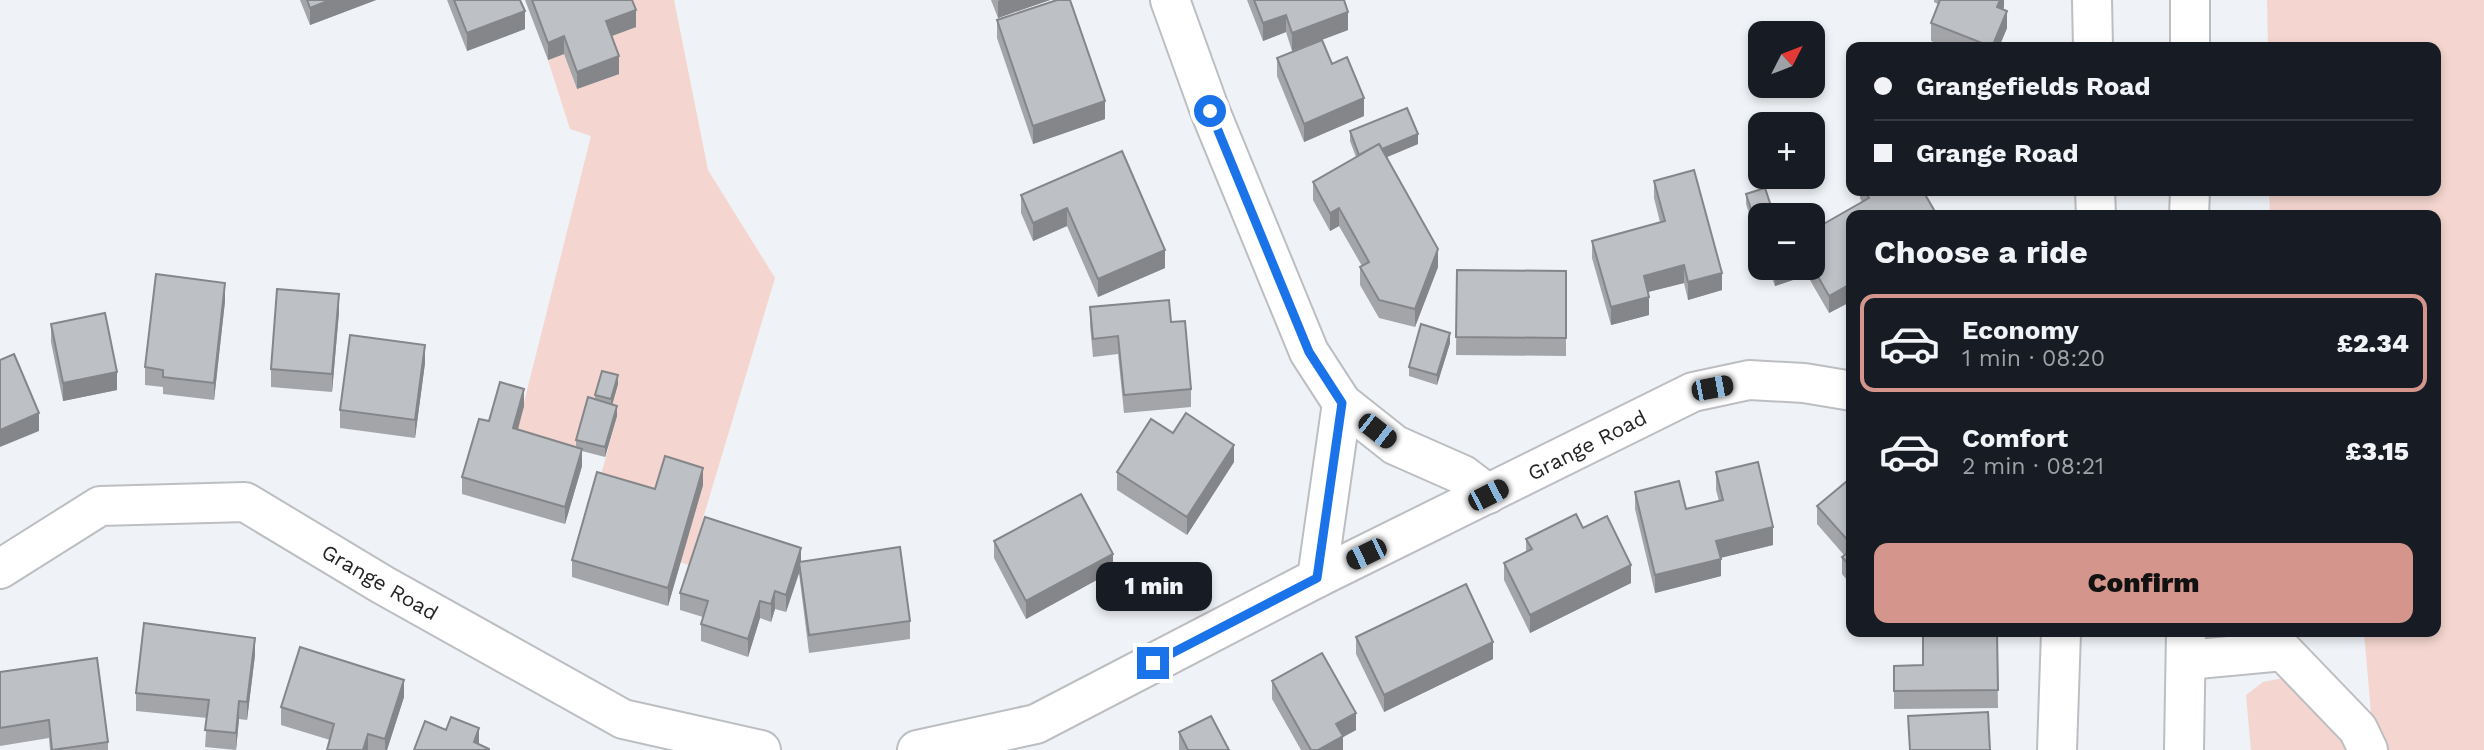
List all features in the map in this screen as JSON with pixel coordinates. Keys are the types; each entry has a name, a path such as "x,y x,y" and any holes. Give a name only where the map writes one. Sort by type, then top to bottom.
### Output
{"street":[{"path":"1170,0 1210,111 1309,352 1342,403 1395,445 1463,475 1488,495"},
{"path":"2092,0 2093,42"},
{"path":"2190,0 2190,42"},
{"name":"Grange Road","path":"917,750 1036,724 1317,578 1693,392 1748,380 1804,383 1846,390"},
{"path":"1317,578 1342,403"},
{"name":"Grange Road","path":"0,569 100,506 245,502 383,585 624,719 761,750"},
{"path":"2057,750 2061,637"},
{"path":"2185,750 2187,646 2283,651 2357,729 2368,750"}],"shaded area":[{"path":"625,0 674,0 708,170 775,278 689,565 680,562 655,507 597,490 617,416 576,449 513,446 591,136 570,129 548,60 564,54 577,89 619,74 606,38"},
{"path":"2267,0 2484,0 2484,750 2385,750 2371,713 2364,637 2441,637 2441,210 2270,210 2269,196 2441,196 2441,42 2268,42"},
{"path":"2288,677 2349,750 2251,750 2246,695 2263,682"}],"building":[{"path":"307,0 330,0 310,8"},
{"path":"454,0 520,0 525,11 467,33"},
{"path":"532,0 632,0 636,10 606,21 619,56 577,72 564,36 548,43"},
{"path":"1057,0 1070,0 1105,101 1033,126 997,20"},
{"path":"1254,0 1344,0 1348,12 1292,33 1286,15 1263,23"},
{"path":"1940,0 2000,0 1997,7 2007,11 1994,42 1979,42 1931,23"},
{"path":"1322,40 1332,64 1347,57 1364,98 1304,124 1277,58"},
{"path":"1407,108 1418,134 1382,149 1379,144 1359,155 1350,131"},
{"path":"1379,144 1438,249 1415,309 1379,300 1360,267 1369,262 1339,208 1330,213 1313,182"},
{"path":"1122,151 1165,250 1098,279 1067,208 1033,223 1021,195"},
{"path":"1694,170 1722,273 1688,282 1684,265 1644,276 1649,297 1611,307 1592,241 1665,221 1654,181"},
{"path":"1765,189 1770,203 1749,203 1746,194"},
{"path":"1868,196 1926,196 1934,210 1848,210 1869,198"},
{"path":"1846,211 1846,286 1829,296 1820,280 1825,280 1825,223"},
{"path":"1457,270 1566,271 1566,338 1456,337"},
{"path":"156,274 225,283 214,383 163,377 163,370 145,367"},
{"path":"277,289 339,294 332,374 271,369"},
{"path":"1169,300 1171,322 1185,321 1191,389 1124,395 1118,336 1093,339 1090,307"},
{"path":"105,313 117,372 63,383 51,324"},
{"path":"1421,324 1450,333 1437,375 1409,367"},
{"path":"350,335 425,345 415,420 340,410"},
{"path":"14,354 39,413 0,430 0,360"},
{"path":"602,371 618,375 611,399 595,395"},
{"path":"500,382 524,389 513,428 582,449 565,507 462,477 479,419 489,421"},
{"path":"588,397 617,406 605,447 576,440"},
{"path":"1186,413 1234,445 1187,517 1117,472 1151,419 1173,433"},
{"path":"665,456 703,468 668,588 572,560 597,472 655,489"},
{"path":"1758,462 1773,527 1716,541 1721,559 1655,575 1635,492 1679,481 1686,509 1723,500 1716,472"},
{"path":"1846,482 1846,538 1817,506"},
{"path":"1081,494 1113,554 1026,601 994,541"},
{"path":"1576,514 1583,528 1607,516 1631,565 1530,615 1504,563 1532,549 1526,539"},
{"path":"705,517 801,548 786,595 775,591 771,604 760,601 748,639 701,624 708,601 680,593"},
{"path":"900,547 910,621 809,635 799,562"},
{"path":"1466,584 1493,642 1384,695 1356,637"},
{"path":"144,623 255,638 247,702 239,701 236,733 205,730 209,700 136,693"},
{"path":"1923,637 1997,637 1998,690 1894,691 1894,666 1923,665"},
{"path":"300,647 404,680 385,739 368,734 363,750 327,750 334,724 281,707"},
{"path":"1322,653 1356,713 1336,724 1343,736 1318,750 1311,750 1272,681"},
{"path":"97,658 108,742 52,750 49,720 0,728 0,672"},
{"path":"1988,712 1990,750 1910,750 1908,716"},
{"path":"1211,716 1229,750 1188,750 1179,732"},
{"path":"451,717 479,728 474,742 489,750 414,750 425,721 446,730"}],"route":[{"path":"1153,663 1317,578 1342,403 1309,352 1210,111"}]}
